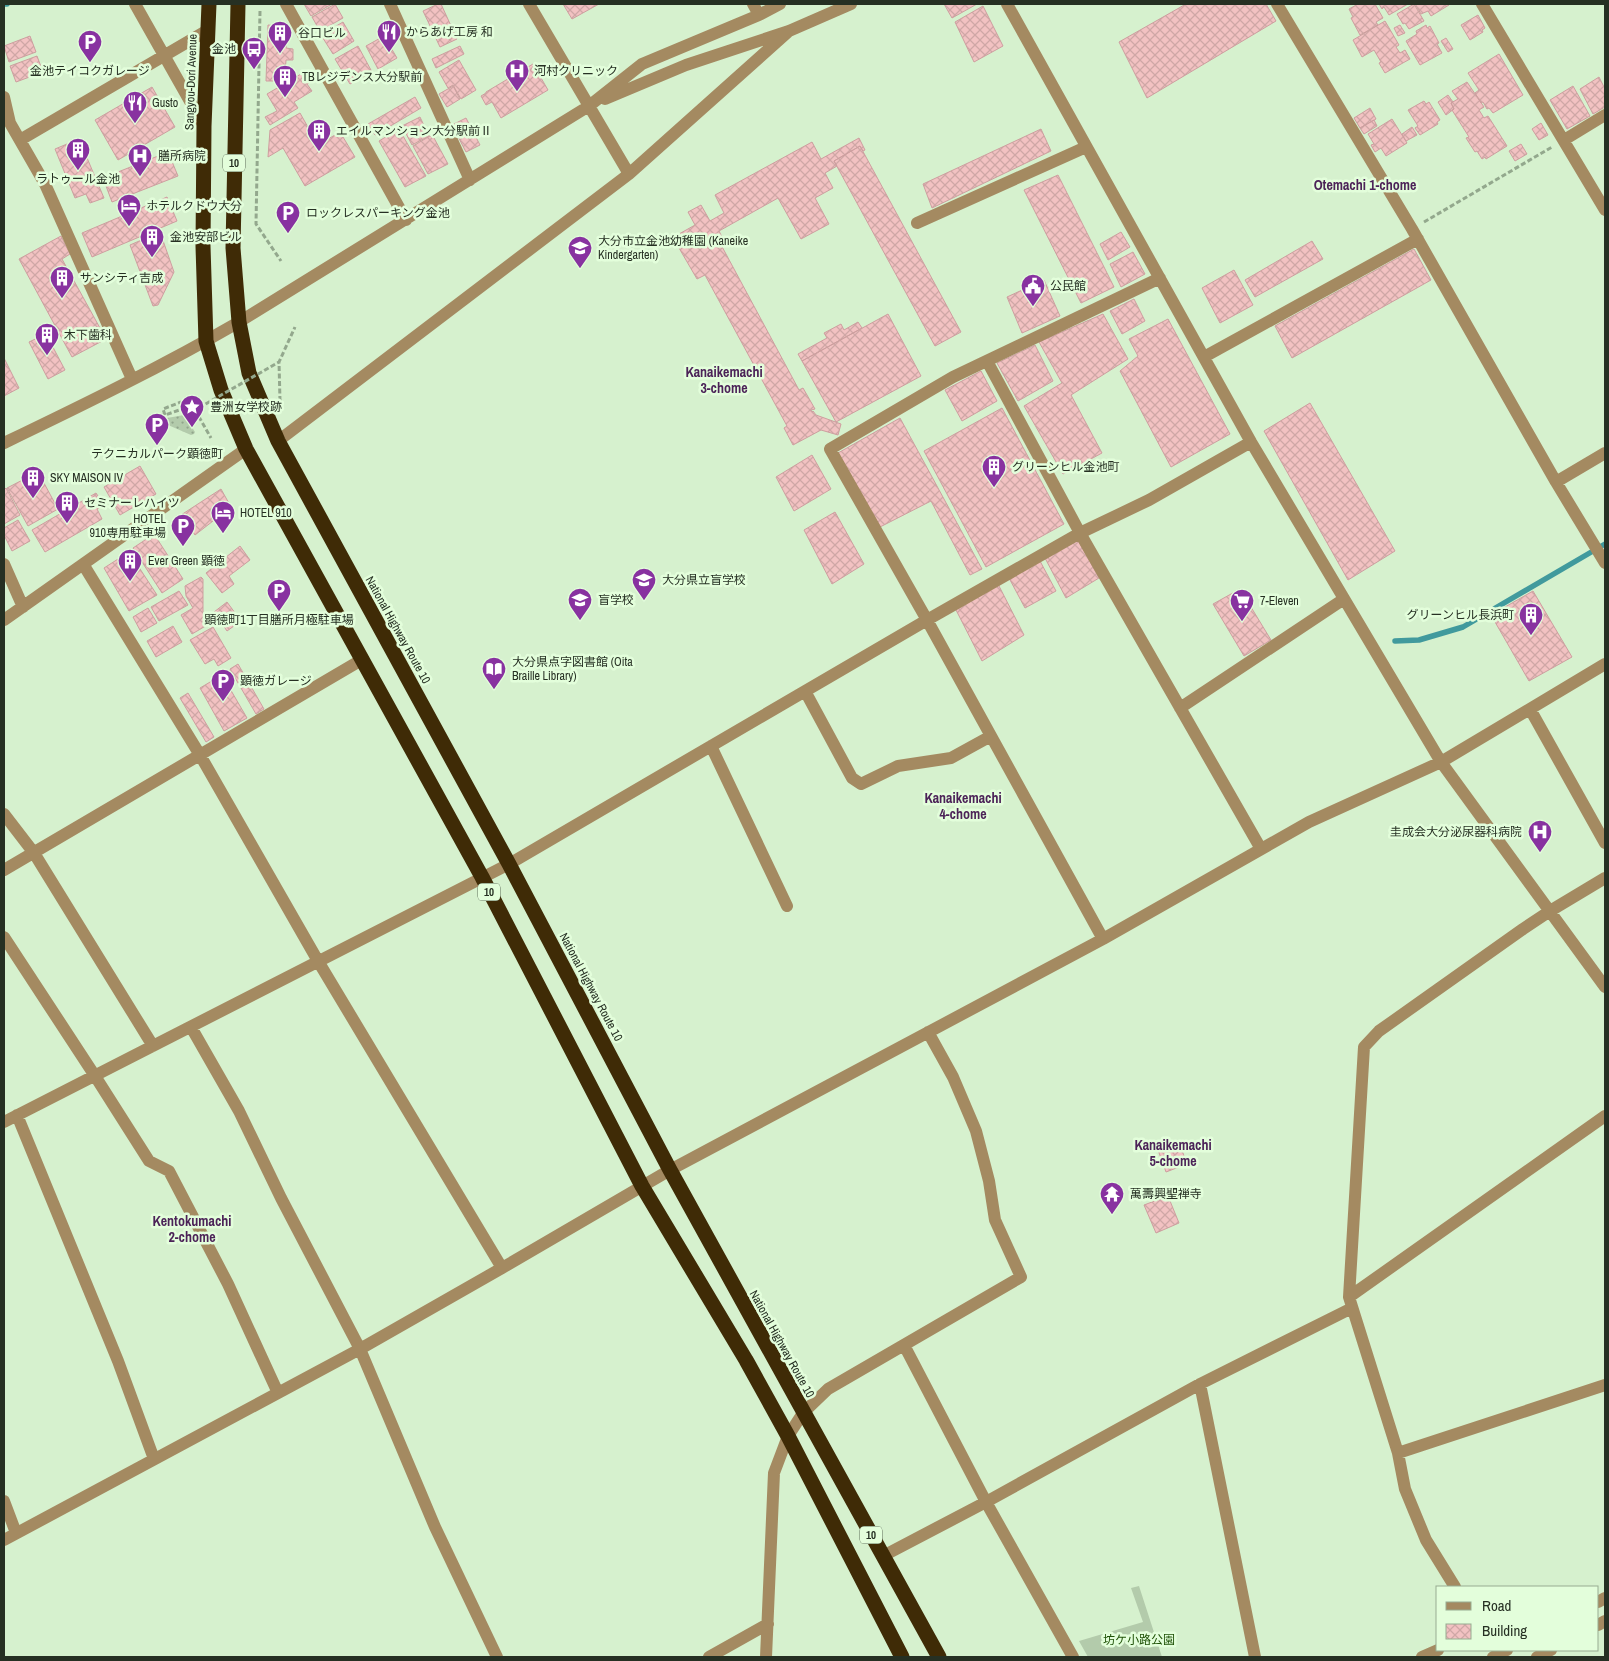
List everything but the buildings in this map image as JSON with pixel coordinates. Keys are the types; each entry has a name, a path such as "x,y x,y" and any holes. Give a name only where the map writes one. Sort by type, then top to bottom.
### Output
{"highway":[{"name":"Sangyou-Dori Avenue","path":"206,341 203,246 208,4"},
{"name":"10","path":"238,4 232,248 239,322"},
{"name":"National Highway Route 10","path":"239,322 248,373 278,441 508,864 670,1170 938,1657"},
{"name":"10","path":"206,341 221,390 246,449 482,877 642,1186 746,1360 788,1436 902,1657"}],"street":[{"path":"135,4 204,126"},
{"path":"286,4 406,220"},
{"path":"390,4 470,180"},
{"path":"529,4 629,174"},
{"path":"4,443 53,420 239,322 589,106 642,64 756,9 780,4"},
{"path":"589,106 686,65 789,31 851,4"},
{"path":"1007,4 1251,442 1441,762 1605,987"},
{"path":"1277,4 1415,234 1556,482 1605,563"},
{"path":"1482,4 1605,210"},
{"path":"20,140 208,30"},
{"path":"278,441 629,174 789,31"},
{"path":"4,97 10,123 45,184 132,379"},
{"path":"1564,140 1605,115"},
{"path":"917,223 1086,147"},
{"path":"1204,357 1415,234"},
{"path":"1103,939 927,620 830,449 953,377 1160,278"},
{"path":"987,361 1080,533 1261,849"},
{"path":"4,1122 508,864 1080,533 1149,500 1251,442"},
{"path":"4,620 246,449"},
{"path":"1556,482 1605,453"},
{"path":"4,564 23,607"},
{"path":"83,564 200,755 318,961 502,1268"},
{"path":"1180,708 1344,599"},
{"path":"4,870 363,659"},
{"path":"4,1540 360,1349 670,1170 1103,939 1309,822 1441,762 1605,664"},
{"path":"805,691 852,778 861,784 898,766 951,758 991,736"},
{"path":"1530,709 1605,843"},
{"path":"710,746 786,906"},
{"path":"4,814 34,853 153,1046"},
{"path":"1454,1586 1426,1540 1406,1489 1398,1453 1351,1303 1364,1048 1379,1031 1550,911 1605,878"},
{"path":"4,937 149,1161 169,1171 228,1284 278,1392"},
{"path":"191,1027 239,1111 286,1207 360,1349 435,1527 497,1657"},
{"path":"766,1657 774,1473 788,1436 803,1413 828,1390 1021,1277 995,1220 989,1182 976,1131 953,1077 928,1032"},
{"path":"17,1115 118,1361 154,1459"},
{"path":"883,1556 1351,1303 1605,1116"},
{"path":"904,1345 986,1502 1073,1657"},
{"path":"1200,1384 1255,1657"},
{"path":"1398,1453 1605,1385"},
{"path":"4,1501 16,1533"},
{"path":"709,1657 768,1624"},
{"path":"1422,1657 1436,1651"},
{"path":"1537,1657 1549,1651"}],"path":[{"path":"260,11 256,224 282,261"},
{"path":"1415,234 1564,140"},
{"path":"280,401 279,362 295,328"},
{"path":"195,410 279,362"},
{"path":"165,415 163,409 181,402"},
{"path":"152,416 165,415 192,405 211,438"}],"green space":[{"path":"184,415 195,432 194,434 191,435 166,423 167,418"},
{"name":"坊ケ小路公園","path":"1139,1586 1162,1657 1088,1657 1079,1641 1143,1622 1131,1588"}],"waterway":[{"path":"1395,641 1419,640 1463,627 1605,544"}],"place":[{"name":"からあげ工房 和","path":"389,53"},
{"name":"谷口ビル","path":"280,54"},
{"name":"金池テイコクガレージ","path":"90,63"},
{"name":"金池","path":"254,70"},
{"name":"河村クリニック","path":"517,92"},
{"name":"TBレジデンス大分駅前","path":"285,98"},
{"name":"Gusto","path":"135,124"},
{"name":"エイルマンション大分駅前Ⅱ","path":"319,152"},
{"name":"ラトゥール金池","path":"78,171"},
{"name":"膳所病院","path":"140,177"},
{"name":"ホテルクドウ大分","path":"129,227"},
{"name":"ロックレスパーキング金池","path":"288,234"},
{"name":"金池安部ビル","path":"152,258"},
{"name":"大分市立金池幼稚園 (Kaneike Kindergarten)","path":"580,269"},
{"name":"サンシティ吉成","path":"62,299"},
{"name":"公民館","path":"1033,307"},
{"name":"木下歯科","path":"47,356"},
{"name":"豊洲女学校跡","path":"192,428"},
{"name":"テクニカルパーク顕徳町","path":"157,446"},
{"name":"グリーンヒル金池町","path":"994,488"},
{"name":"SKY MAISON IV","path":"33,499"},
{"name":"セミナーレハイツ","path":"67,524"},
{"name":"HOTEL 910","path":"223,534"},
{"name":"HOTEL 910専用駐車場","path":"183,547"},
{"name":"Ever Green 顕徳","path":"130,582"},
{"name":"大分県立盲学校","path":"644,601"},
{"name":"顕徳町1丁目膳所月極駐車場","path":"279,612"},
{"name":"盲学校","path":"580,621"},
{"name":"7-Eleven","path":"1242,622"},
{"name":"グリーンヒル長浜町","path":"1531,636"},
{"name":"大分県点字図書館 (Oita Braille Library)","path":"494,690"},
{"name":"顕徳ガレージ","path":"223,702"},
{"name":"圭成会大分泌尿器科病院","path":"1540,853"},
{"name":"萬壽興聖禅寺","path":"1112,1215"}],"district":[{"name":"Otemachi 1-chome","path":"1365,185"},
{"name":"Kanaikemachi 3-chome","path":"724,380"},
{"name":"Kanaikemachi 4-chome","path":"963,806"},
{"name":"Kanaikemachi 5-chome","path":"1173,1154"},
{"name":"Kentokumachi 2-chome","path":"192,1230"}]}
